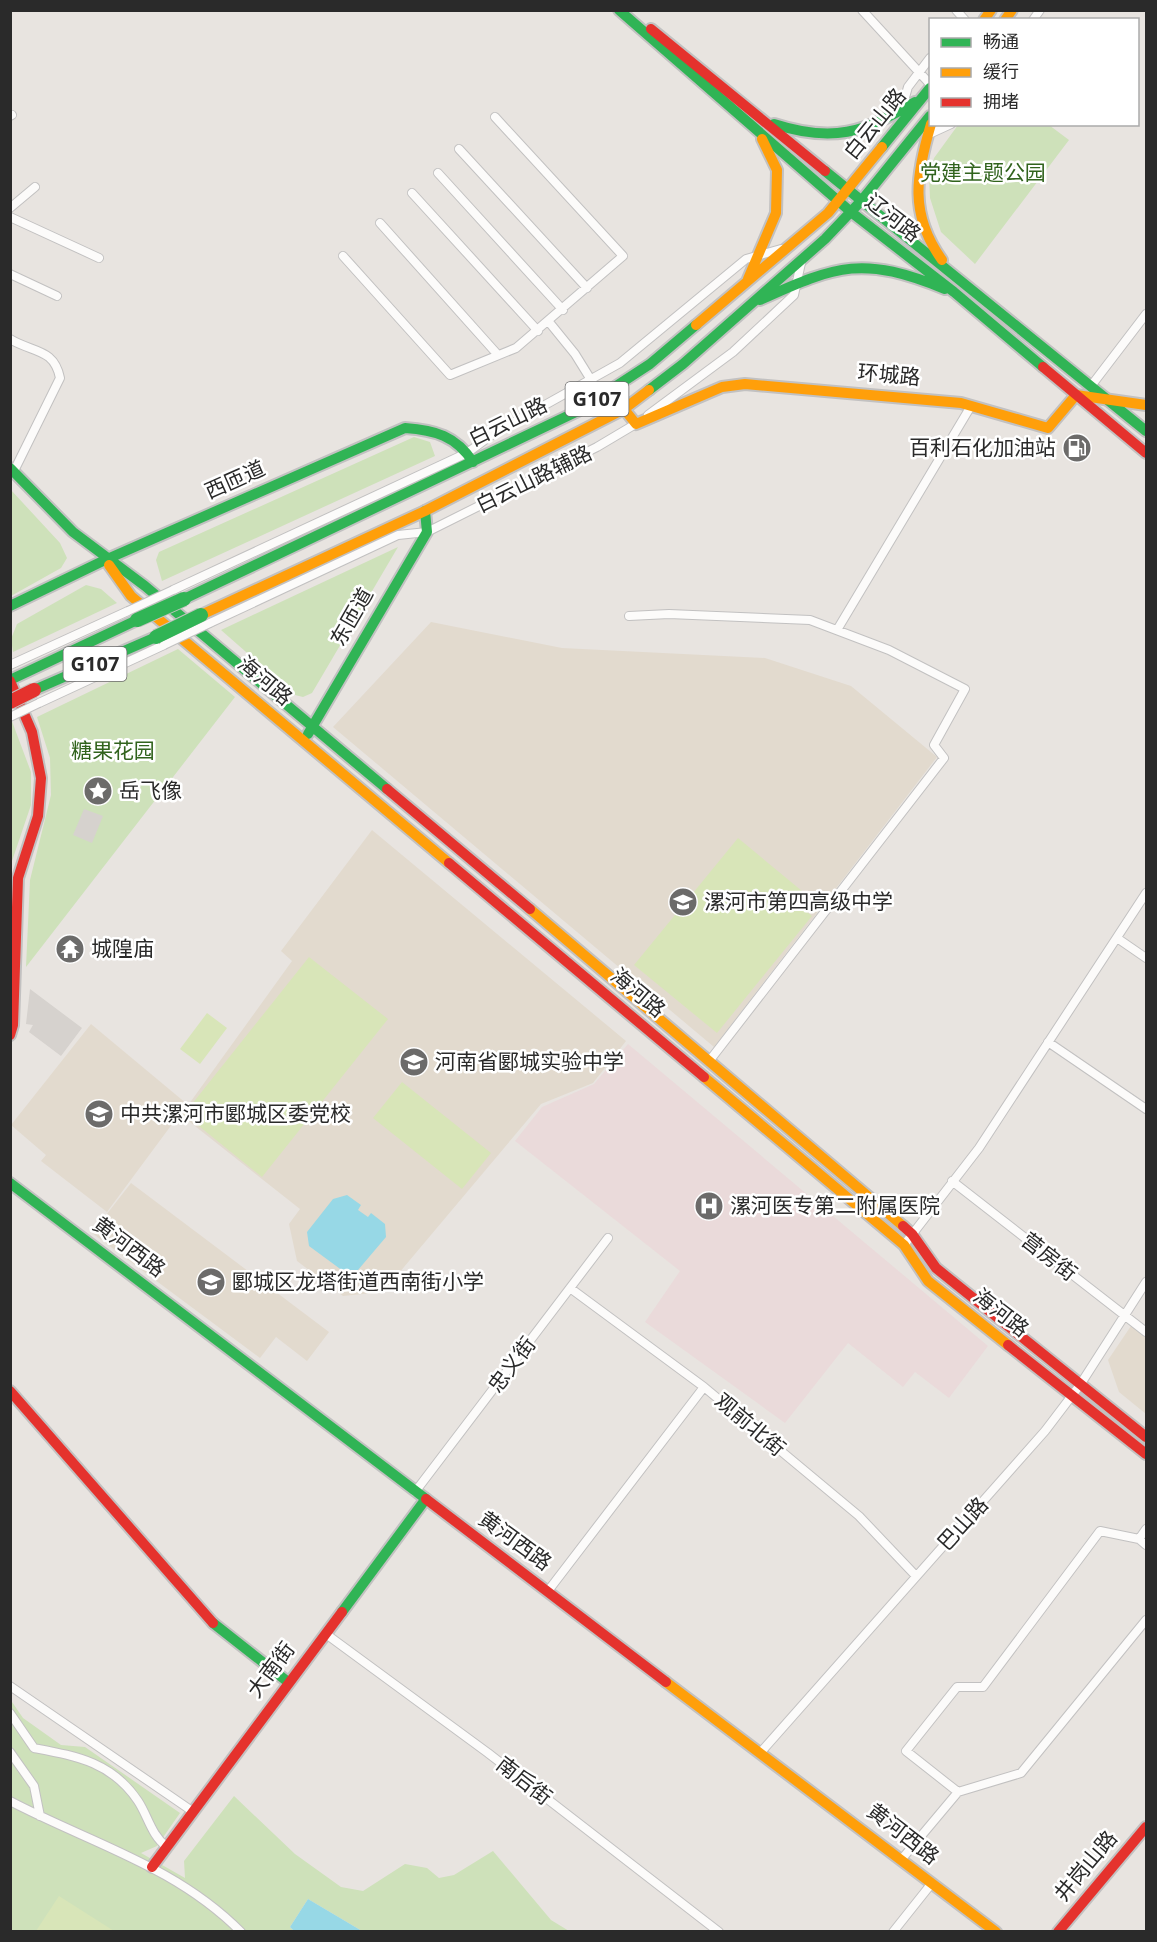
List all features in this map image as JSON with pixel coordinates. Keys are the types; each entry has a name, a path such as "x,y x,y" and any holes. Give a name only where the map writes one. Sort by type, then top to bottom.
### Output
{"main road":[{"name":"辽河路","path":"619,10 763,128 862,200 1076,395 1146,453"},
{"name":"辽河路","path":"628,10 763,128 851,212 958,287 1108,399 1146,431"},
{"path":"745,285 760,255 776,213 777,170 763,128 813,135 857,130 900,111 929,89"},
{"name":"白云山路","path":"18,667 470,457 578,411 650,364 789,247 850,190 929,89"},
{"name":"白云山路","path":"205,619 425,512 624,409 683,364 801,260 862,200 929,117"},
{"path":"930,130 919,166 916,189 918,203 935,251 958,287"},
{"path":"757,301 797,283 852,268 887,268 958,287"},
{"name":"环城路","path":"636,424 722,387 745,384 971,406 1048,428 1076,395"},
{"path":"1076,395 1146,405"},
{"path":"624,409 636,424"},
{"name":"西匝道","path":"10,606 105,560 405,428 435,429 470,457"},
{"name":"海河路","path":"12,470 72,533 105,560 146,586 312,728 710,1060 908,1239 936,1268 1146,1454"},
{"path":"425,512 427,532"},
{"name":"东匝道","path":"304,742 427,532"},
{"name":"海河路","path":"105,560 131,596 304,742 908,1239"},
{"name":"G107","path":"10,702 37,697 205,619"},
{"name":"G107","path":"10,680 18,667"},
{"path":"10,680 33,732 41,778 38,816 18,878 14,1017 10,1035"},
{"name":"黄河西路","path":"10,1183 996,1932"},
{"path":"10,1391 219,1630 288,1682"},
{"name":"海河路","path":"1076,1391 1146,1437"},
{"name":"大南街","path":"152,1867 326,1634 420,1496"},
{"name":"井岗山路","path":"1058,1932 1146,1827"}],"street":[{"path":"862,10 920,72 929,89"},
{"path":"897,132 900,111 908,87 929,59"},
{"path":"343,256 450,375 516,348 563,310 623,256 495,117"},
{"path":"911,142 930,130"},
{"path":"459,149 587,288"},
{"path":"438,173 563,310"},
{"path":"10,208 35,187"},
{"path":"412,194 538,331"},
{"path":"10,217 99,258"},
{"path":"380,224 498,355"},
{"path":"470,457 493,434 620,363 653,339 746,259 789,247"},
{"name":"白云山路辅路","path":"205,619 398,535 427,532 597,447 636,424 733,352 795,295 801,260"},
{"path":"10,274 57,296"},
{"path":"1091,386 1146,314"},
{"path":"549,322 601,396"},
{"path":"10,339 50,356 58,367 60,378 12,470"},
{"path":"837,630 971,406"},
{"path":"629,616 669,614 810,620 889,650 965,689 934,745 944,758 710,1060"},
{"path":"10,717 37,697"},
{"path":"908,1239 979,1148 1146,893"},
{"path":"1117,938 1146,958"},
{"path":"1048,1042 1146,1109"},
{"name":"营房街","path":"952,1181 1146,1332"},
{"name":"忠义街","path":"420,1496 608,1238"},
{"name":"巴山路","path":"761,1752 1045,1431 1076,1391 1146,1282"},
{"name":"观前北街","path":"570,1288 704,1387 859,1516 916,1576"},
{"path":"548,1591 704,1387"},
{"path":"1139,1539 1146,1529"},
{"path":"958,1792 906,1751 957,1687 983,1688 1100,1531 1139,1539 1146,1545"},
{"path":"901,1860 958,1792 1021,1773 1146,1620"},
{"name":"南后街","path":"326,1634 488,1754 719,1932"},
{"path":"10,1686 192,1811"},
{"path":"10,1713 34,1748 85,1758 122,1782 138,1801 157,1840 167,1847"},
{"path":"10,1752 34,1786 40,1816"},
{"path":"10,1801 184,1884 222,1913 241,1932"},
{"path":"893,1932 932,1883"}],"shaded area":[{"name":"漯河市第四高级中学","path":"431,622 562,648 765,658 851,686 937,757 714,1047 333,727"},
{"path":"84,809 103,816 92,843 73,835"},
{"name":"河南省郾城实验中学","path":"372,830 626,1041 593,1083 541,1104 383,1292 343,1296 297,1261 289,1224 300,1209 181,1115 292,961 281,951"},
{"path":"30,989 82,1028 61,1056 29,1032 33,1025 26,1024"},
{"name":"中共漯河市郾城区委党校","path":"91,1024 187,1104 107,1212 41,1161 46,1155 11,1125"},
{"name":"漯河医专第二附属医院","path":"628,1044 988,1346 949,1398 915,1372 903,1387 848,1343 785,1423 645,1322 680,1271 515,1141 542,1107 594,1084"},
{"name":"郾城区龙塔街道西南街小学","path":"131,1183 329,1332 307,1361 276,1337 260,1358 92,1233"},
{"path":"1131,1326 1146,1338 1146,1414 1119,1392 1108,1360"}],"green space":[{"name":"党建主题公园","path":"957,126 1050,126 1069,140 975,264 941,232 930,198 929,176 934,158"},
{"path":"414,437 430,442 435,456 162,581 156,560 159,552"},
{"path":"11,490 60,543 67,558 61,568 11,596"},
{"path":"398,547 312,693 303,697 295,695 221,630"},
{"path":"86,585 101,589 117,603 13,652 11,639 17,624"},
{"name":"糖果花园","path":"178,649 235,697 26,967 30,880 51,795 50,758 37,717"},
{"path":"10,716 31,772 31,805 11,864"},
{"path":"738,838 802,891 794,902 812,916 717,1033 634,965"},
{"path":"309,957 388,1019 262,1177 184,1114"},
{"path":"207,1013 227,1028 200,1064 180,1049"},
{"path":"402,1082 491,1153 462,1189 373,1118"},
{"path":"10,1699 23,1718 61,1745 85,1747 180,1813 157,1846 141,1853 185,1878 184,1861 234,1796 295,1854 341,1887 363,1891 405,1864 427,1868 439,1878 454,1875 493,1851 551,1920 569,1931 362,1931 308,1899 290,1927 294,1931 11,1931"},
{"path":"59,1896 114,1931 36,1931"}],"water":[{"path":"347,1195 361,1205 358,1210 368,1217 371,1213 385,1224 386,1237 358,1270 343,1271 309,1246 307,1232 333,1199"},
{"path":"308,1899 362,1931 294,1931 290,1927"}],"traffic: fast":[{"path":"619,10 851,212 954,292 1043,367"},
{"path":"882,147 929,89"},
{"path":"774,124 814,133 847,132 879,121 915,102"},
{"path":"649,390 683,364 825,239 862,200 929,117"},
{"path":"825,171 1146,431"},
{"path":"760,300 811,278 851,269 871,268 893,272 945,289"},
{"path":"184,599 578,411 650,364 696,325"},
{"path":"10,606 105,560 405,428 426,430 444,436 459,446 473,462"},
{"path":"10,468 73,532 145,586 387,789"},
{"path":"308,734 427,532 425,511"},
{"path":"137,620 184,599"},
{"path":"156,637 201,615"},
{"path":"10,680 137,620"},
{"path":"34,690 156,637"},
{"path":"10,1183 426,1499"},
{"path":"342,1612 425,1500"},
{"path":"213,1623 288,1682"}],"traffic: slow":[{"path":"985,18 991,10"},
{"path":"1006,18 1012,10"},
{"path":"930,126 922,160 918,194 924,227 942,260"},
{"path":"748,279 776,213 777,170 762,139"},
{"path":"696,325 828,213 882,147"},
{"path":"624,409 636,424 722,387 745,384 961,403 1048,428 1076,395 1146,405"},
{"path":"201,615 425,511 624,409 649,390"},
{"path":"109,565 131,596 449,863"},
{"path":"530,909 903,1226"},
{"path":"704,1077 904,1245 928,1281 1008,1345"},
{"path":"666,1682 996,1932"}],"traffic: jam":[{"path":"651,29 825,171"},
{"path":"1043,367 1146,453"},
{"path":"10,681 32,732 41,778 38,816 18,878 13,1025 10,1035"},
{"path":"10,702 34,690"},
{"path":"387,789 530,909"},
{"path":"449,863 704,1077"},
{"path":"903,1226 912,1234 936,1268 1146,1437"},
{"path":"1008,1345 1146,1454"},
{"path":"10,1391 213,1623"},
{"path":"426,1499 666,1682"},
{"path":"152,1867 342,1612"},
{"path":"1058,1932 1146,1827"}],"place":[{"name":"百利石化加油站","path":"1077,448"},
{"name":"岳飞像","path":"98,791"},
{"name":"漯河市第四高级中学","path":"683,902"},
{"name":"城隍庙","path":"70,949"},
{"name":"河南省郾城实验中学","path":"414,1062"},
{"name":"中共漯河市郾城区委党校","path":"99,1114"},
{"name":"漯河医专第二附属医院","path":"709,1206"},
{"name":"郾城区龙塔街道西南街小学","path":"211,1282"}]}
